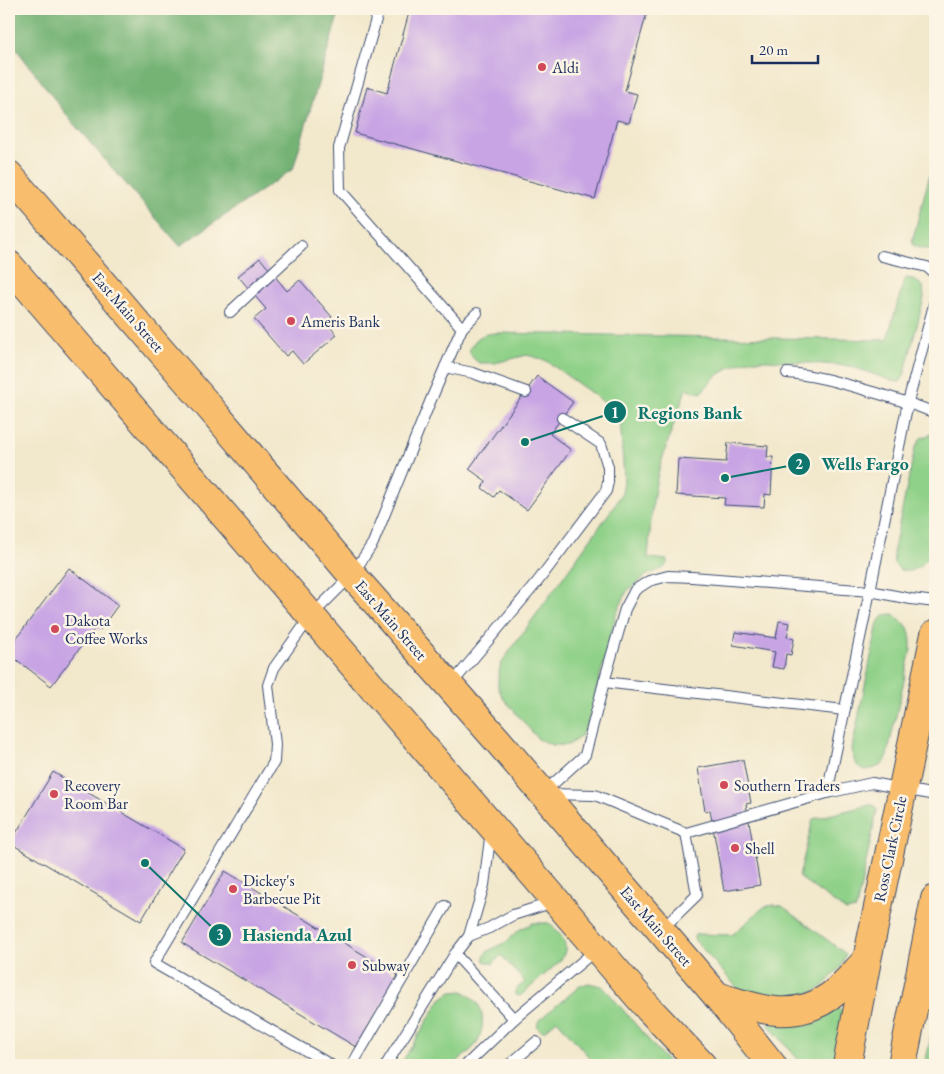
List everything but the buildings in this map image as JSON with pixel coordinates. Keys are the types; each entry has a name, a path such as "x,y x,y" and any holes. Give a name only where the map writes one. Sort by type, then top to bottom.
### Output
{"highway":[{"name":"East Main Street","path":"9,176 717,996 772,1065"},
{"path":"9,265 650,1010 702,1065"},
{"name":"Ross Clark Circle","path":"848,1065 902,789 935,634"},
{"path":"902,1065 935,898"},
{"path":"717,996 764,1010 799,1011 829,997 868,960"}],"lane":[{"path":"379,9 340,148 340,190 462,328"},
{"path":"230,312 301,246"},
{"path":"882,256 927,268 935,274"},
{"path":"827,793 908,402 935,301"},
{"path":"331,1065 154,963 274,762 275,744 268,685 274,668 311,616 352,575 373,543 462,328 477,312"},
{"path":"445,367 473,373 526,392"},
{"path":"787,373 804,374 833,380 935,412"},
{"path":"449,687 538,581 606,491 608,467 601,444 562,418"},
{"path":"542,793 585,755 625,609 635,590 650,581 668,576 684,577 870,591 935,602"},
{"path":"604,682 844,710"},
{"path":"542,793 595,795 686,833 827,793 872,783 935,795"},
{"path":"386,1065 455,954 469,936 484,885 492,827"},
{"path":"660,931 697,895 686,833"},
{"path":"469,936 514,915 556,901"},
{"path":"352,1065 445,906"},
{"path":"466,1065 514,1019 598,949"},
{"path":"455,954 514,1019"},
{"path":"509,1065 536,1042"}],"green space":[{"path":"9,9 340,9 293,169 180,246 72,122 11,42"},
{"path":"935,155 935,244 932,248 922,249 912,244"},
{"path":"906,278 913,279 923,286 924,298 904,376 900,382 850,366 749,360 731,367 715,377 701,393 686,389 661,463 652,505 648,558 667,560 667,563 664,568 647,575 627,591 616,615 587,725 580,737 568,745 552,745 538,739 503,698 498,687 498,676 501,664 507,655 622,493 624,479 619,402 604,402 545,360 527,355 495,363 479,363 469,351 474,343 486,334 496,333 887,340"},
{"path":"931,434 935,438 934,546 928,558 919,567 910,571 900,570 894,563 893,553 915,448 921,438"},
{"path":"893,614 908,628 911,649 886,760 876,768 864,770 855,761 852,748 878,623 883,615"},
{"path":"874,805 877,810 856,909 846,911 799,877 813,819"},
{"path":"782,906 846,954 841,967 820,989 789,1001 739,990 694,939 696,934 732,935 764,907"},
{"path":"533,923 549,923 562,937 565,951 558,963 520,996 515,995 516,989 525,982 501,955 493,964 484,961 484,956 488,951 506,942 519,930"},
{"path":"588,983 602,986 607,991 670,1065 596,1065 557,1020 544,1031 539,1029 537,1026 539,1020 580,986"},
{"path":"463,991 475,1000 482,1012 481,1033 474,1047 453,1065 400,1065 441,999 451,992"},
{"path":"835,1007 844,1011 835,1065 803,1065 767,1023"},
{"path":"935,1016 935,1065 925,1065"}],"place":[{"name":"Aldi","path":"542,67"},
{"name":"Ameris Bank","path":"291,321"},
{"name":"Regions Bank","path":"525,442"},
{"name":"Wells Fargo","path":"725,478"},
{"name":"Dakota Coffee Works","path":"55,629"},
{"name":"Southern Traders","path":"724,785"},
{"name":"Recovery Room Bar","path":"54,794"},
{"name":"Shell","path":"735,848"},
{"name":"Hasienda Azul","path":"145,863"},
{"name":"Dickey's Barbecue Pit","path":"233,889"},
{"name":"Subway","path":"352,965"}]}
